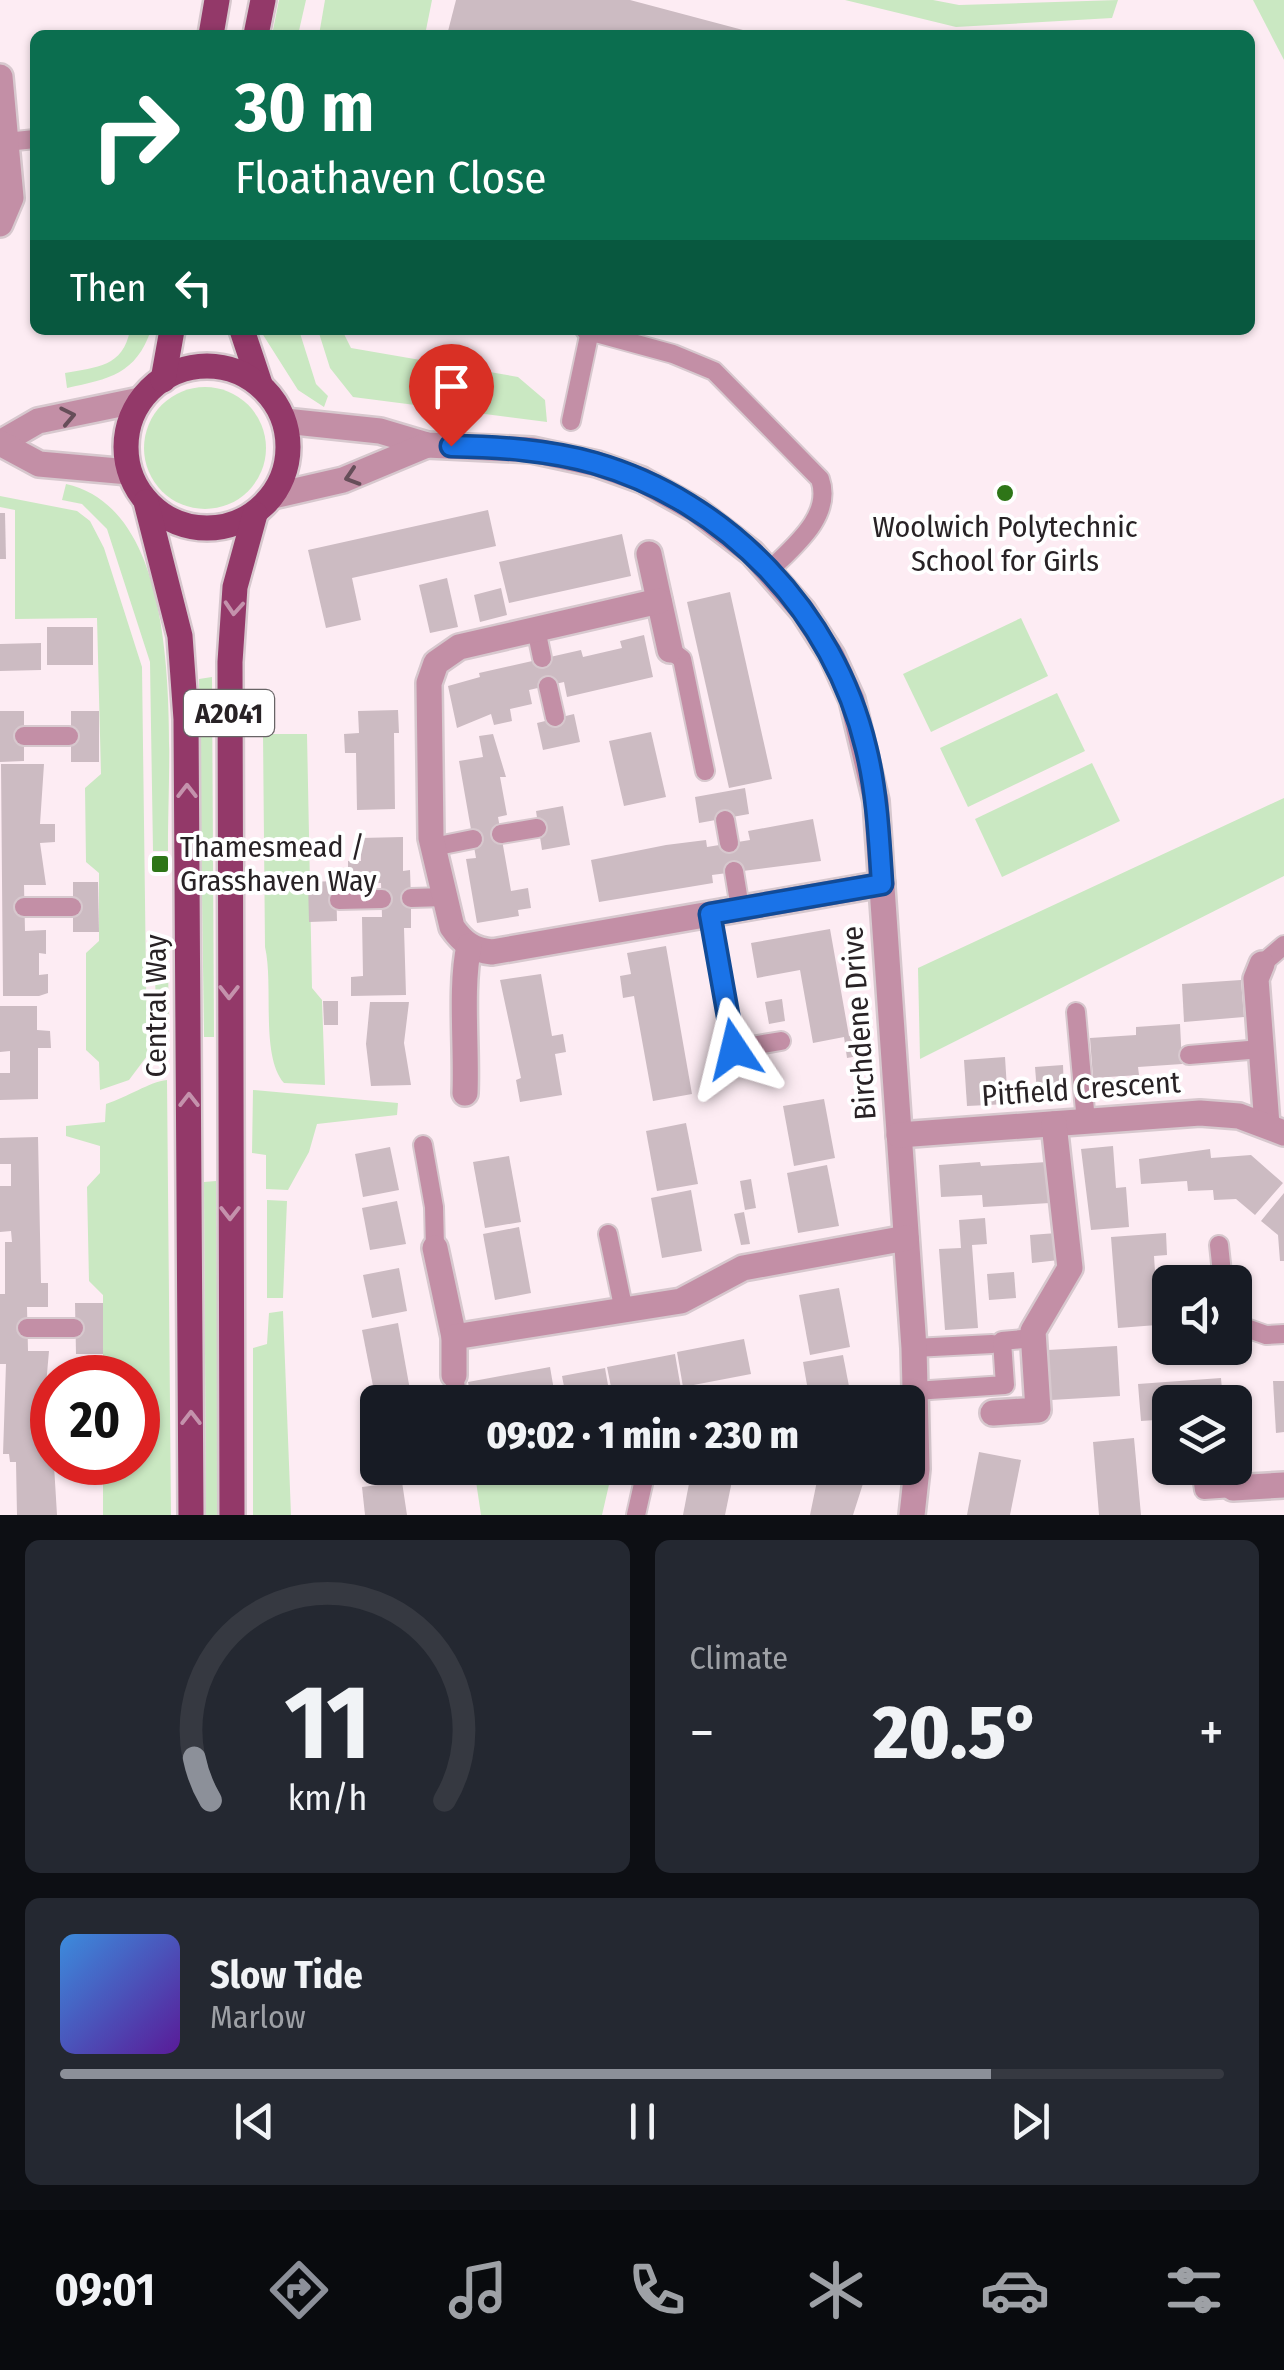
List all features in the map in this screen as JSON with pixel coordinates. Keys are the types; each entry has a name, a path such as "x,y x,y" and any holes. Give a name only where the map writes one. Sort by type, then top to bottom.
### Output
{"main road":[{"path":"212,30 217,0"},
{"path":"257,30 262,0"},
{"path":"162,380 171,335"},
{"path":"244,335 260,384 285,421"},
{"path":"140,400 162,380 188,367 214,365 238,371 260,384"},
{"name":"Central Way","path":"140,400 129,422 125,447 129,472 146,502 180,636 186,719 191,1515"},
{"name":"A2041","path":"232,1515 230,662 235,587 264,505 285,473 290,447 285,421"},
{"path":"146,502 170,520 198,528 228,526 264,505"}],"street":[{"path":"0,224 11,198 1,94"},
{"path":"0,442 38,421 140,400"},
{"name":"Birchdene Drive","path":"285,421 380,431 427,445 532,450 596,464 682,500 770,570 832,656 852,700 876,801 915,1385"},
{"path":"0,442 40,464 129,472"},
{"name":"Birchdene Drive","path":"264,505 343,480 427,445"},
{"path":"648,554 670,650"},
{"path":"659,602 459,647 448,652 431,672 433,847 452,927 469,946 492,952 882,884"},
{"path":"465,1093 468,1016 464,970 469,946"},
{"name":"Pitfield Crescent","path":"899,1135 1200,1113 1239,1116 1275,1129 1261,1049 1256,979 1262,964"},
{"path":"993,1413 1038,1410 1033,1331 1070,1268 1054,1124"},
{"path":"454,1337 681,1301 742,1268 906,1238"},
{"path":"435,1248 454,1337 454,1375"},
{"path":"1233,1488 1284,1484"},
{"name":"Birchdene Drive","path":"912,1515 916,1485"}],"lane":[{"path":"6,142 30,140"},
{"path":"570,420 587,335"},
{"path":"603,335 674,354 714,371 820,479 823,488 816,517 770,570"},
{"path":"536,629 542,658"},
{"path":"670,650 682,659 706,771"},
{"path":"548,686 554,717"},
{"path":"24,736 69,736"},
{"path":"725,820 729,844"},
{"path":"501,834 537,828"},
{"path":"433,847 473,839"},
{"path":"734,872 740,908"},
{"path":"411,898 445,897"},
{"path":"339,900 382,899"},
{"path":"24,907 72,907"},
{"path":"710,914 734,1049 782,1041"},
{"path":"1262,964 1284,945"},
{"path":"1076,1012 1086,1122"},
{"path":"1190,1055 1261,1049"},
{"path":"423,1145 434,1207 435,1248"},
{"path":"608,1234 624,1311"},
{"path":"1220,1245 1222,1265"},
{"path":"27,1328 74,1328"},
{"path":"1252,1330 1266,1335 1284,1334"},
{"path":"925,1390 1004,1385 1002,1340 1034,1338"},
{"path":"914,1348 992,1344"},
{"path":"454,1375 455,1385"},
{"path":"636,1515 642,1485"},
{"path":"1204,1485 1204,1490 1233,1488"}],"green space":[{"path":"279,0 306,0 299,30 273,30"},
{"path":"325,0 432,0 426,30 320,30"},
{"path":"845,0 933,0 959,5 1118,0 1112,18 956,27"},
{"path":"1253,0 1284,0 1284,60"},
{"path":"129,335 149,335 137,356 119,372 67,388 65,373 107,363"},
{"path":"263,335 301,335 316,384 328,396 324,407 298,390"},
{"path":"320,335 344,335 351,348 518,377 545,400 547,422 353,397 330,368"},
{"path":"205,387 228,391 248,405 262,425 266,448 262,471 248,491 228,505 205,509 182,505 162,491 148,471 144,448 148,425 162,405 182,391"},
{"path":"66,484 106,504 135,540 153,587 164,642 168,700 168,851 153,851 150,662 107,529 82,504 62,500"},
{"path":"0,496 77,511 90,521 104,548 142,667 147,1056 129,1080 100,1090 99,1062 86,1050 86,953 99,941 99,873 86,862 85,788 101,774 97,618 15,619 15,510 0,507"},
{"path":"1021,618 1048,676 931,732 903,674"},
{"path":"212,677 214,1037 204,1037 199,679"},
{"path":"1057,693 1085,751 968,807 940,748"},
{"path":"263,734 307,734 312,988 322,1000 325,1085 284,1083 272,1055 265,947"},
{"path":"1092,763 1120,821 1002,877 975,819"},
{"path":"1284,798 1284,876 920,1059 918,968"},
{"path":"155,958 168,958 169,1043 156,1043"},
{"path":"167,1080 171,1515 103,1515 103,1485 160,1485 160,1355 103,1355 103,1295 89,1281 87,1187 100,1173 100,1146 66,1136 66,1126 105,1122 106,1104"},
{"path":"253,1090 398,1103 397,1115 317,1124 309,1152 288,1190 266,1189 266,1155 252,1153"},
{"path":"216,1181 219,1515 206,1515 204,1182"},
{"path":"267,1200 287,1201 283,1298 267,1298"},
{"path":"283,1311 291,1515 253,1515 253,1348 267,1344 269,1313"},
{"path":"477,1485 609,1485 602,1515 481,1515"}],"building":[{"path":"456,0 630,0 743,30 448,30"},
{"path":"488,510 496,546 352,578 361,620 326,628 308,550"},
{"path":"0,513 5,513 6,559 0,559"},
{"path":"622,534 631,576 509,603 499,562"},
{"path":"447,578 458,627 430,633 419,585"},
{"path":"501,588 507,615 480,622 474,595"},
{"path":"730,592 772,779 729,788 687,602"},
{"path":"47,627 93,627 93,665 47,665"},
{"path":"644,635 653,677 567,697 564,682 529,690 532,704 510,709 512,721 494,725 491,714 457,728 448,686 480,677 479,673 581,650 583,657 622,648 620,641"},
{"path":"41,643 41,670 0,671 0,644"},
{"path":"398,710 399,733 394,733 395,809 357,810 356,753 345,753 344,734 359,733 358,711"},
{"path":"0,711 24,711 24,761 0,762"},
{"path":"71,711 99,711 99,762 71,762"},
{"path":"574,714 580,742 543,750 537,723"},
{"path":"651,732 666,797 624,806 609,741"},
{"path":"493,734 506,777 500,777 507,815 498,817 511,891 528,888 531,908 518,910 519,916 477,923 466,859 476,858 459,761 483,757 479,736"},
{"path":"1,764 44,764 40,824 55,824 55,842 40,843 46,885 24,885 25,931 46,930 46,954 39,953 39,975 48,974 48,993 39,996 3,996"},
{"path":"745,788 749,814 699,823 695,797"},
{"path":"563,806 570,845 542,850 536,811"},
{"path":"813,819 821,861 712,875 713,883 599,902 591,860 666,845 706,840 707,847 750,840 748,831"},
{"path":"403,837 403,871 410,870 411,898 411,928 404,928 406,995 351,996 351,977 363,976 362,917 382,917 381,883 348,884 348,861 361,861 361,838"},
{"path":"336,881 337,921 309,922 308,882"},
{"path":"73,882 98,882 99,932 73,932"},
{"path":"830,929 849,1036 860,1034 864,1055 847,1058 844,1037 813,1043 800,970 757,978 751,943"},
{"path":"666,946 692,1094 653,1101 634,996 623,998 620,976 631,974 627,953"},
{"path":"541,974 552,1036 563,1034 566,1052 555,1054 562,1095 520,1102 516,1080 521,1078 500,980"},
{"path":"1241,980 1244,1017 1184,1022 1182,984"},
{"path":"782,999 785,1021 769,1024 765,1002"},
{"path":"323,1001 338,1001 338,1025 324,1025"},
{"path":"370,1002 409,1002 404,1043 411,1085 371,1086 366,1044"},
{"path":"0,1006 37,1006 37,1030 50,1031 51,1048 38,1048 38,1099 0,1100 0,1073 10,1073 10,1051 0,1052"},
{"path":"1180,1024 1182,1064 1138,1067 1139,1075 1093,1078 1090,1038 1136,1035 1136,1027"},
{"path":"1005,1057 1008,1104 967,1106 964,1060"},
{"path":"1063,1065 1064,1091 1037,1092 1035,1067"},
{"path":"824,1099 835,1158 794,1166 783,1106"},
{"path":"686,1123 698,1184 657,1191 646,1131"},
{"path":"38,1137 41,1283 48,1283 48,1307 27,1307 28,1351 49,1351 49,1355 30,1355 30,1485 55,1485 57,1515 17,1515 16,1462 10,1462 9,1454 3,1454 6,1364 0,1364 0,1294 5,1294 5,1242 12,1242 11,1231 0,1232 0,1186 11,1186 11,1164 0,1164 0,1138"},
{"path":"1113,1146 1116,1188 1126,1187 1129,1227 1091,1230 1081,1149"},
{"path":"390,1147 399,1190 363,1197 355,1154"},
{"path":"1210,1149 1211,1158 1251,1155 1283,1183 1255,1215 1236,1199 1214,1200 1213,1190 1188,1191 1187,1181 1141,1184 1139,1159"},
{"path":"509,1156 521,1222 485,1228 473,1162"},
{"path":"980,1162 981,1166 1047,1162 1050,1203 983,1207 982,1195 941,1197 939,1165"},
{"path":"827,1165 839,1226 798,1233 787,1173"},
{"path":"751,1179 756,1208 745,1210 740,1181"},
{"path":"691,1190 702,1251 662,1258 651,1198"},
{"path":"1284,1193 1284,1261 1280,1261 1278,1235 1261,1221"},
{"path":"397,1201 406,1244 370,1250 362,1208"},
{"path":"744,1212 750,1244 741,1245 734,1214"},
{"path":"985,1218 987,1244 972,1245 978,1328 945,1330 939,1249 961,1248 959,1220"},
{"path":"519,1227 531,1293 495,1300 483,1234"},
{"path":"1057,1233 1059,1260 1032,1263 1030,1235"},
{"path":"1166,1233 1167,1255 1154,1256 1152,1265 1152,1325 1118,1328 1111,1237"},
{"path":"399,1268 407,1311 372,1318 363,1275"},
{"path":"1014,1272 1016,1298 989,1300 987,1274"},
{"path":"839,1288 850,1347 810,1355 799,1295"},
{"path":"75,1303 103,1303 103,1354 76,1354"},
{"path":"398,1323 409,1385 373,1385 362,1330"},
{"path":"744,1339 751,1374 683,1385 677,1352"},
{"path":"1117,1346 1120,1396 1051,1400 1048,1350"},
{"path":"675,1354 680,1385 611,1385 607,1367"},
{"path":"843,1355 849,1385 807,1385 803,1362"},
{"path":"550,1367 553,1385 469,1385 468,1382"},
{"path":"605,1368 608,1385 564,1385 562,1376"},
{"path":"1221,1378 1222,1385 1152,1385 1152,1420 1141,1421 1138,1384"},
{"path":"1273,1381 1284,1381 1284,1432 1276,1433"},
{"path":"1134,1438 1141,1515 1099,1515 1093,1442"},
{"path":"979,1452 1021,1460 1010,1515 967,1515"},
{"path":"402,1485 407,1515 365,1515 362,1487"},
{"path":"689,1485 731,1485 725,1515 683,1515"},
{"path":"816,1485 863,1485 853,1515 810,1515"}],"place":[{"name":"Woolwich Polytechnic School for Girls","path":"1005,493"},
{"name":"Thamesmead / Grasshaven Way","path":"160,864"}],"route":[{"path":"451,446 561,455 642,480 667,492 726,531 770,570 832,656 852,700 866,747 876,801 882,884 710,914 734,1049"}]}
